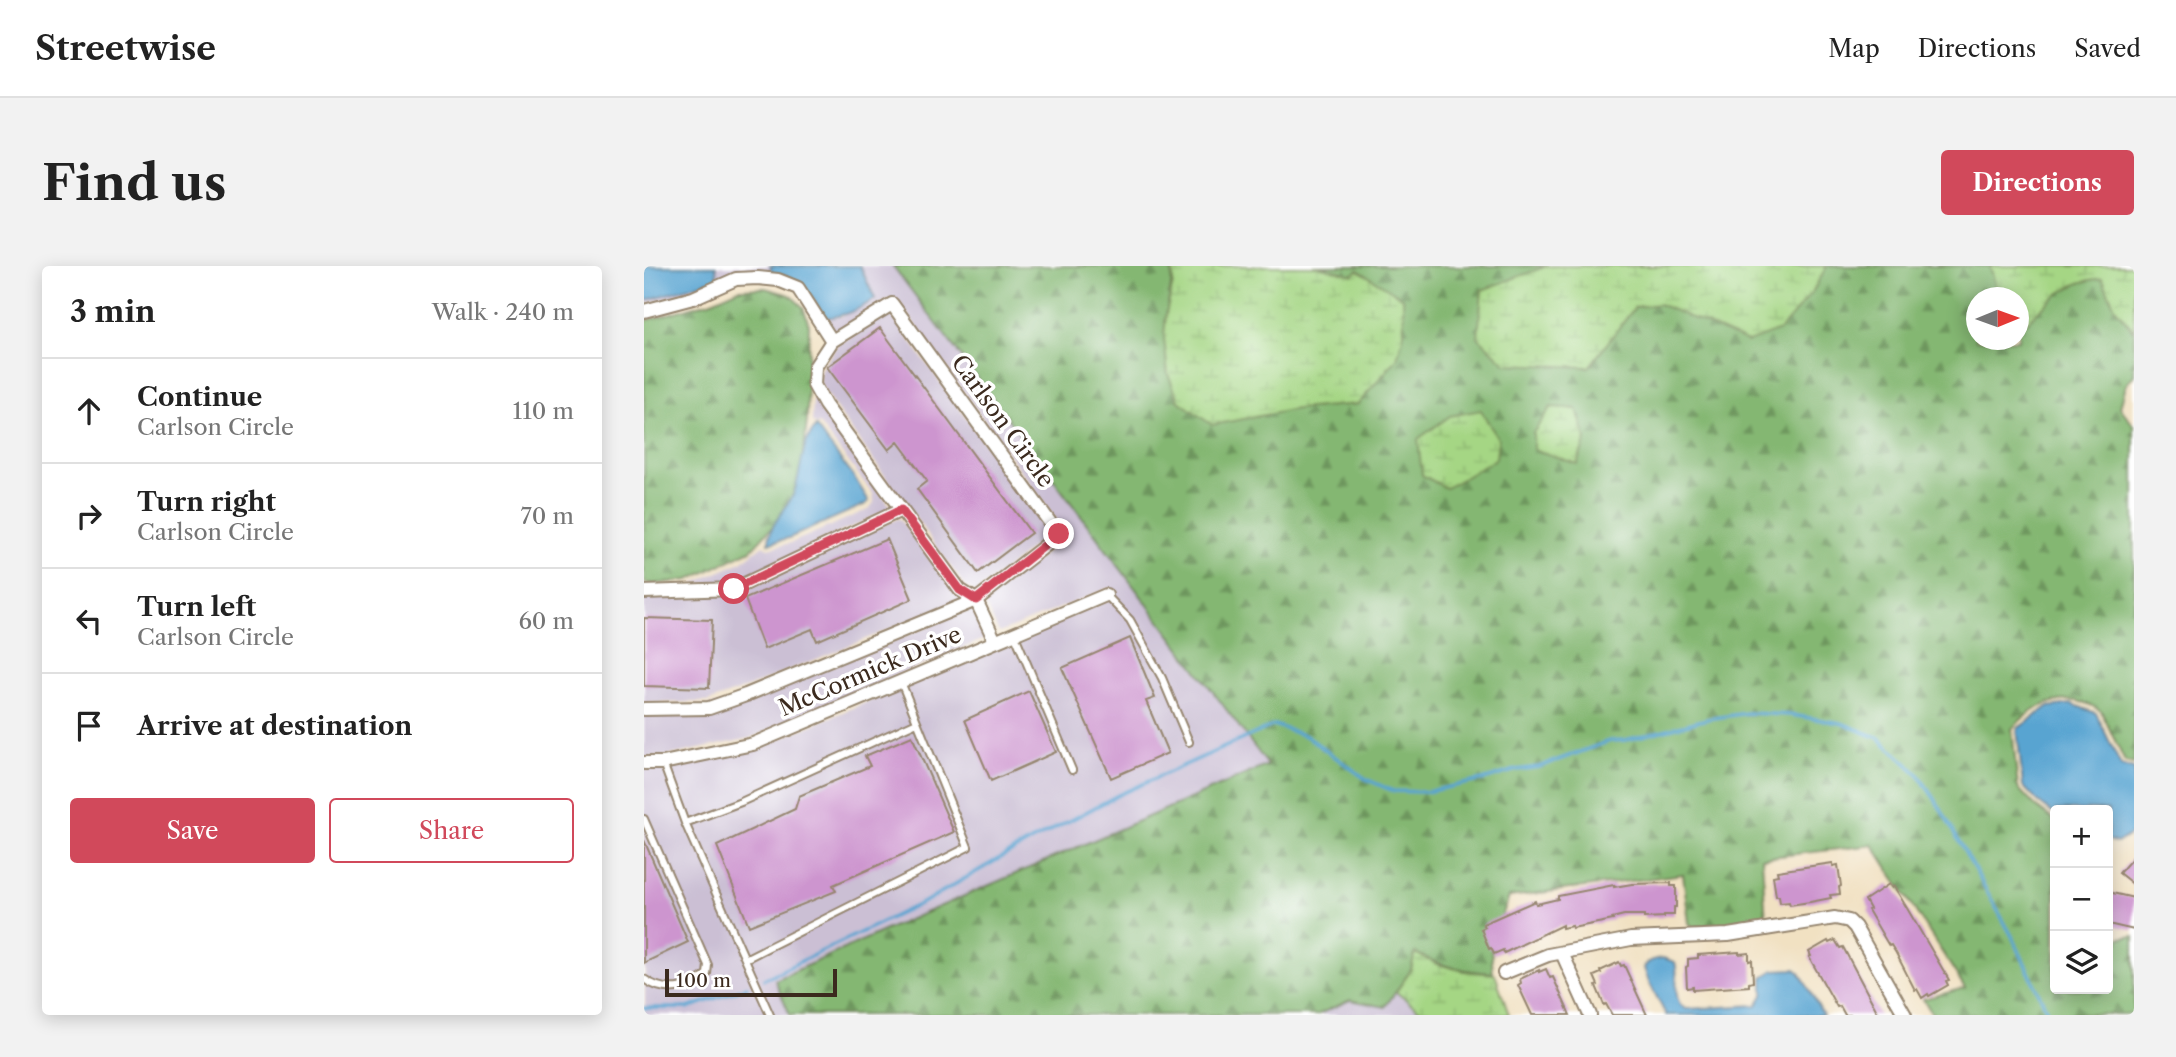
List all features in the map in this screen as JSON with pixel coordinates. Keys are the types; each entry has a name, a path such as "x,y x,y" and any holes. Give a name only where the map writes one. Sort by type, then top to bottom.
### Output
{"street":[{"path":"644,311 693,298 736,279 778,280 798,288 832,341"},
{"name":"Carlson Circle","path":"644,709 709,708 976,600 1059,534 892,304 832,341 815,367 814,385 825,405 960,590 976,600 995,641"},
{"path":"644,592 734,589 901,510"},
{"name":"McCormick Drive","path":"644,763 663,763 753,744 1106,595"},
{"path":"1504,973 1548,955 1631,939 1728,935 1841,919 1849,921 1854,927 1905,1015"},
{"path":"1562,953 1590,1015"}],"lane":[{"path":"1106,595 1130,620 1162,678 1189,742"},
{"path":"1014,633 1072,770"},
{"path":"744,958 968,847 901,682"},
{"path":"685,823 741,802 917,722"},
{"path":"663,763 685,823 771,1015"},
{"path":"644,819 708,965 707,974 700,980 676,990 651,984 644,979"}],"shaded area":[{"path":"716,266 770,266 772,273 733,274 690,292 644,305 644,301 716,279"},
{"path":"860,266 893,266 1268,766 775,980 790,1015 645,1015 644,769 755,749 1114,598 1109,588 999,633 984,602 1063,539 1064,531 898,301 889,299 834,332 825,318 841,317 875,299"},
{"path":"890,313 1050,533 976,593 965,586 820,384 821,369 837,345"},
{"path":"813,396 822,413 892,508 732,583 692,584 741,562 763,545 768,548 791,543 869,509 874,502 873,494 820,425 812,423"},
{"path":"899,518 955,593 963,599 708,702 644,703 644,598 737,594"},
{"path":"973,608 987,638 751,738 662,757 644,757 644,714 749,700"},
{"path":"1396,992 1426,1015 1317,1015 1350,1000 1385,1007"}],"green space":[{"path":"893,266 1172,266 1165,331 1168,374 1297,409 1358,404 1354,275 1317,266 1547,266 1540,269 1551,365 1589,367 1635,307 1659,304 1697,319 1811,294 1827,266 1990,266 1996,287 1966,287 1966,350 2029,350 2029,320 2051,299 2070,287 2102,278 2116,309 2134,331 2134,375 2126,385 2120,407 2134,426 2134,764 2125,762 2101,711 2078,701 2066,700 2042,706 2012,729 2018,788 2050,817 2050,994 2113,994 2113,938 2134,936 2134,1014 1933,1015 1923,999 1965,988 1873,845 1762,858 1766,922 1692,927 1689,923 1683,874 1509,897 1491,947 1493,973 1453,968 1415,953 1411,970 1385,1007 1350,1000 1317,1015 790,1015 775,980 1268,765"},
{"path":"1172,266 1317,266 1353,275 1358,270 1403,298 1404,334 1397,359 1358,404 1297,409 1212,425 1179,401 1168,374 1164,338 1173,283"},
{"path":"1547,266 1827,266 1811,294 1780,330 1748,342 1659,304 1635,307 1589,367 1506,364 1478,337 1482,290"},
{"path":"1990,266 2134,266 2134,331 2116,309 2102,278 2069,287 2051,299 2029,320 2029,287 1996,287"},
{"path":"765,288 790,295 803,307 809,325 807,420 803,459 793,495 774,525 751,550 689,580 644,583 644,321 712,301 739,289"},
{"path":"1551,407 1577,409 1586,439 1577,464 1533,449 1533,433"},
{"path":"1481,410 1498,439 1496,459 1446,488 1422,475 1418,439 1450,416"},
{"path":"1415,953 1437,964 1464,971 1495,974 1509,1015 1426,1015 1396,992 1411,970"}],"water":[{"path":"644,266 716,266 717,279 644,301"},
{"path":"770,266 860,266 875,299 851,312 825,318 799,282 772,273"},
{"path":"816,427 869,501 789,538 769,543 774,524 793,495 804,450"},
{"path":"2072,704 2096,713 2121,766 2134,769 2134,832 2117,843 2113,842 2113,805 2050,805 2050,811 2023,786 2017,729 2048,707"},
{"path":"1663,958 1675,962 1678,1000 1686,1009 1757,1005 1763,995 1763,977 1774,970 1795,969 1800,973 1823,1015 1666,1015 1644,968 1655,959"}],"building":[{"path":"880,328 1031,533 978,573 917,489 927,481 898,442 889,450 827,367"},
{"path":"887,539 912,599 817,641 812,629 764,649 745,599"},
{"path":"644,618 712,620 709,688 644,686"},
{"path":"1130,638 1155,698 1146,701 1168,753 1111,778 1062,668"},
{"path":"1029,691 1056,752 991,781 965,720"},
{"path":"912,736 954,832 833,885 836,891 749,926 717,846 795,809 799,796 870,766 865,756"},
{"path":"644,840 688,942 644,963"},
{"path":"2134,856 2134,885 2119,873"},
{"path":"1833,863 1833,866 1838,865 1840,894 1790,905 1789,902 1780,903 1779,896 1776,896 1773,876 1778,875 1777,871"},
{"path":"1671,883 1671,886 1676,886 1674,915 1644,918 1644,915 1624,915 1612,918 1613,920 1572,928 1562,928 1562,925 1504,953 1503,950 1494,954 1491,948 1489,949 1481,929 1485,927 1483,924 1535,901 1536,904 1541,903 1558,899 1558,896 1614,885"},
{"path":"1889,884 1892,888 1894,886 1949,980 1946,981 1948,985 1929,996 1928,994 1922,998 1917,989 1915,990 1896,953 1868,910 1870,909 1865,900"},
{"path":"2113,893 2134,898 2134,930 2113,925"},
{"path":"1835,940 1840,948 1843,947 1879,1015 1845,1015 1840,1006 1837,1007 1809,957 1809,952"},
{"path":"1749,953 1749,961 1752,960 1753,982 1749,983 1749,986 1693,990 1693,987 1687,988 1688,959 1698,958 1698,955"},
{"path":"1619,962 1621,966 1624,965 1647,1015 1612,1015 1606,1004 1604,1005 1594,976"},
{"path":"1546,969 1550,978 1553,977 1570,1015 1532,1015 1518,985 1521,983 1520,979"}],"waterway":[{"path":"764,979 928,900 1118,795 1274,725 1306,736 1366,779 1393,791 1425,792 1539,767 1610,741 1626,740 1707,719 1747,713 1791,715 1841,723 1879,738 1917,773 1935,799 2012,936 2049,1015"},
{"path":"644,1008 688,1008 747,987"}],"route":[{"path":"734,589 901,510 960,590 976,600 1059,534"}]}
